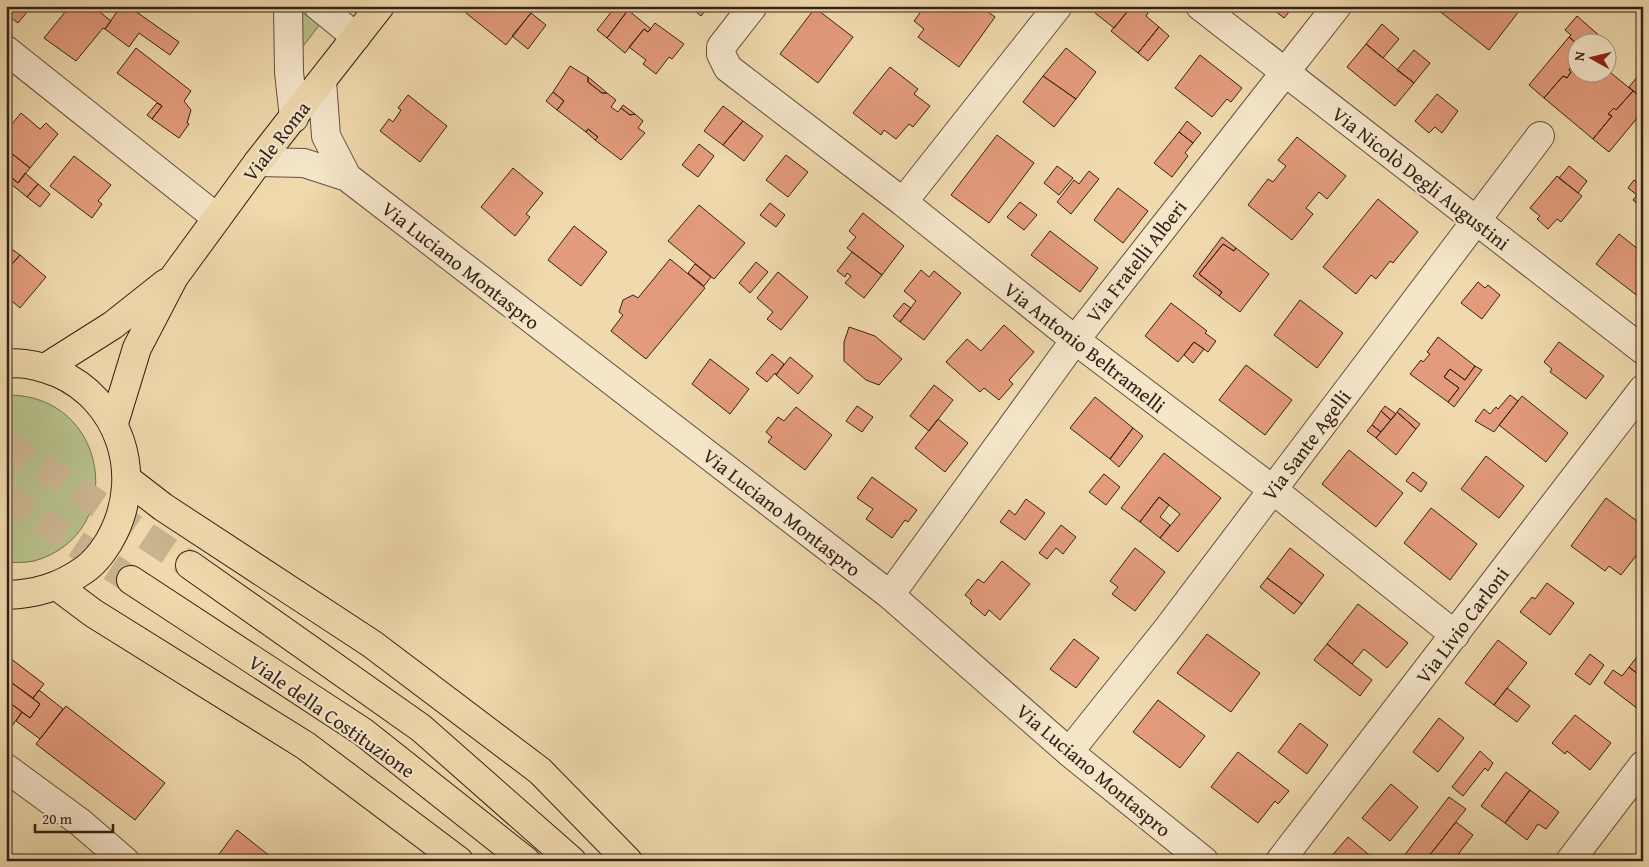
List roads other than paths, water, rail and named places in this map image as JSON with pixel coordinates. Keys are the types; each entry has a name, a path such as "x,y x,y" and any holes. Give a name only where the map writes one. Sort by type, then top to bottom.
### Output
{"main road":[{"name":"Viale Roma","path":"114,423 137,348 174,277 258,162 380,6"},
{"name":"Viale Roma","path":"45,368 112,325 174,277"},
{"path":"6,364 45,368 72,380 96,399 114,423 125,450 128,480 123,513 108,544 86,569 57,586 30,594 6,595"},
{"path":"128,480 163,507 372,644 540,771 628,861"},
{"name":"Viale della Costituzione","path":"190,565 421,728 572,861"},
{"name":"Viale della Costituzione","path":"131,580 363,732 526,861"},
{"path":"57,586 93,613 306,746 459,861"}],"street":[{"path":"288,6 290,72 294,118"},
{"path":"318,6 356,37"},
{"name":"Via Antonio Beltramelli","path":"753,6 725,40 721,54 728,68 742,81 903,202 1074,340 1272,490 1455,635"},
{"path":"903,202 1058,6"},
{"name":"Via Nicolò Degli Augustini","path":"1200,6 1643,350"},
{"name":"Via Fratelli Alberi","path":"890,595 1074,340 1337,6"},
{"path":"6,50 217,218"},
{"name":"Via Luciano Montaspro","path":"322,81 326,136 347,177"},
{"name":"Via Sante Agelli","path":"1069,752 1169,627 1540,136"},
{"name":"Via Luciano Montaspro","path":"258,162 304,163 347,177 890,595 1069,752 1204,861"},
{"name":"Via Livio Carloni","path":"1280,861 1643,389"},
{"path":"1570,861 1643,765"},
{"path":"6,768 81,824 125,861"}],"tunnel":[{"path":"6,443 190,565"},
{"path":"6,498 131,580"}]}
